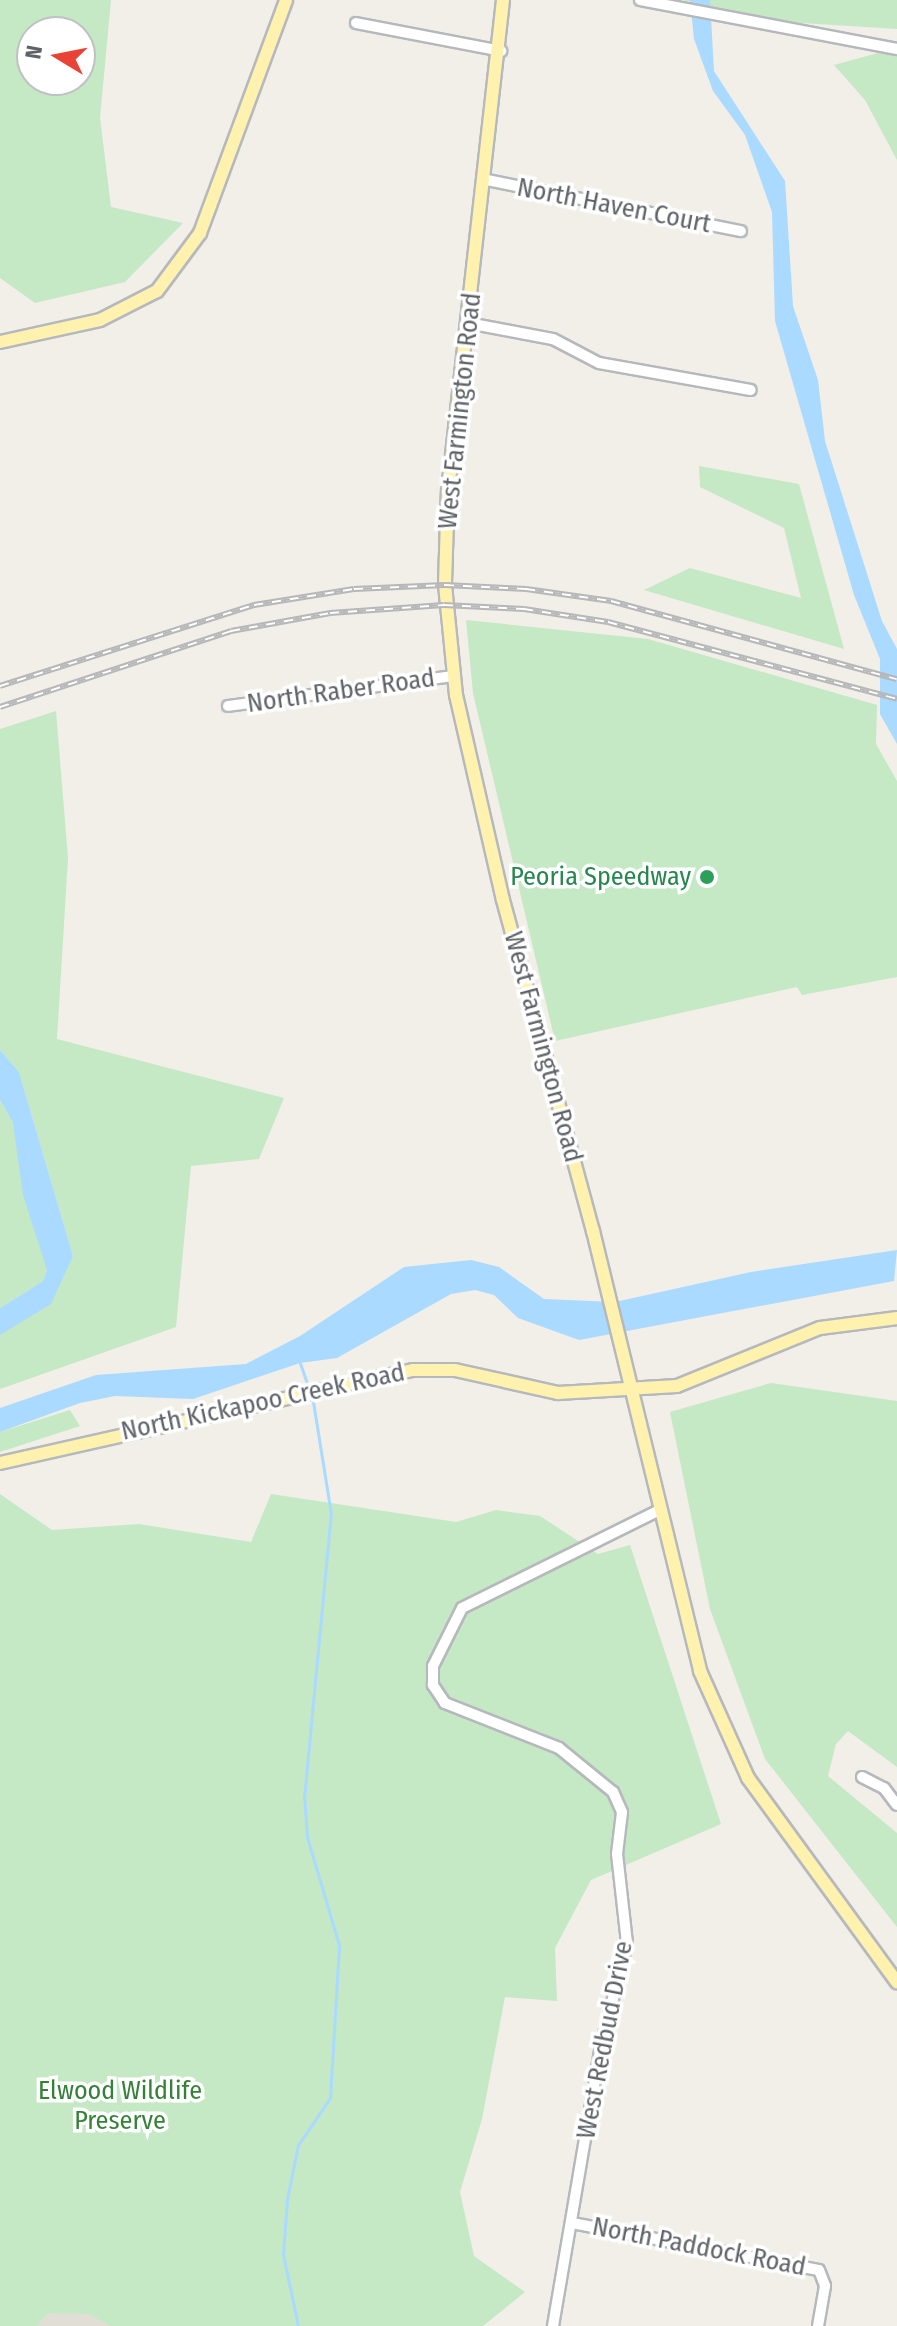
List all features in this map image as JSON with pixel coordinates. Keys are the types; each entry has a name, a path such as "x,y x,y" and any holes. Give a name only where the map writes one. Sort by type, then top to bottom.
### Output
{"main road":[{"path":"0,342 100,320 157,291 200,233 286,0"},
{"name":"West Farmington Road","path":"503,0 501,51 487,180 446,511 445,585 454,676 503,900 593,1231 695,1657 731,1747 761,1798 897,1982"},
{"name":"North Kickapoo Creek Road","path":"0,1463 393,1372 435,1369 558,1393 631,1392 704,1379 820,1328 897,1318"}],"street":[{"path":"640,0 897,49"},
{"path":"356,23 501,51"},
{"name":"North Haven Court","path":"487,180 741,231"},
{"path":"468,323 553,339 599,363 751,390"},
{"name":"North Raber Road","path":"228,706 454,676"},
{"name":"West Redbud Drive","path":"553,2326 601,2046 627,1943 617,1854 622,1812 613,1792 559,1748 445,1703 433,1685 433,1666 462,1608 659,1510"},
{"path":"862,1777 884,1788 897,1805"},
{"name":"North Paddock Road","path":"572,2223 816,2269 823,2276 818,2326"}],"shaded area":[{"path":"0,2284 112,2309 111,2326 0,2326"}],"green space":[{"path":"0,0 111,0 100,118 111,207 183,223 125,282 35,303 0,278"},
{"path":"682,0 897,0 897,29 786,22"},
{"path":"878,53 897,56 897,160 865,100 834,65"},
{"path":"699,466 799,484 844,649 644,590 690,568 801,598 784,528 700,487"},
{"name":"Peoria Speedway","path":"466,620 648,639 877,705 876,744 897,781 897,977 802,995 797,987 555,1041 473,693"},
{"path":"56,711 68,858 57,1039 284,1098 259,1159 191,1166 176,1327 0,1389 0,1335 73,1256 19,1072 0,1050 0,729"},
{"path":"0,1100 13,1123 47,1270 43,1281 0,1308"},
{"path":"771,1383 897,1401 897,1767 848,1731 836,1744 828,1776 897,1833 897,1927 765,1759 710,1609 670,1412"},
{"path":"70,1410 80,1426 0,1452 0,1432"},
{"name":"Elwood Wildlife Preserve","path":"0,1494 52,1530 139,1524 251,1542 271,1494 456,1522 496,1510 540,1516 598,1554 630,1545 721,1824 591,1880 555,1948 557,2001 505,1997 482,2119 460,2192 474,2256 525,2292 483,2326 111,2326 89,2314 48,2313 36,2326 0,2326"}],"water":[{"path":"690,0 710,0 714,71 785,181 793,306 818,380 825,441 882,621 897,649 897,744 880,714 880,659 854,595 775,321 772,212 745,135 713,91 694,39"},
{"path":"0,1050 19,1072 73,1256 51,1304 0,1335 0,1308 43,1281 47,1270 23,1195 13,1123 0,1100"},
{"path":"897,1250 894,1281 579,1340 518,1318 494,1295 475,1290 451,1294 337,1358 300,1363 193,1399 115,1396 80,1403 0,1432 0,1408 96,1375 246,1364 300,1336 404,1267 471,1260 499,1267 544,1299 615,1302 751,1272"}],"waterway":[{"path":"300,1363 309,1389"},
{"path":"298,2326 283,2254 287,2199 298,2145 330,2098 339,1945 307,1837 304,1798 331,1514 312,1396"}],"railway":[{"path":"0,686 254,605 354,589 445,585 526,589 611,601 897,679"},
{"path":"0,707 231,631 330,613 444,605 524,609 608,622 897,699"}],"place":[{"name":"Peoria Speedway","path":"707,877"}]}
